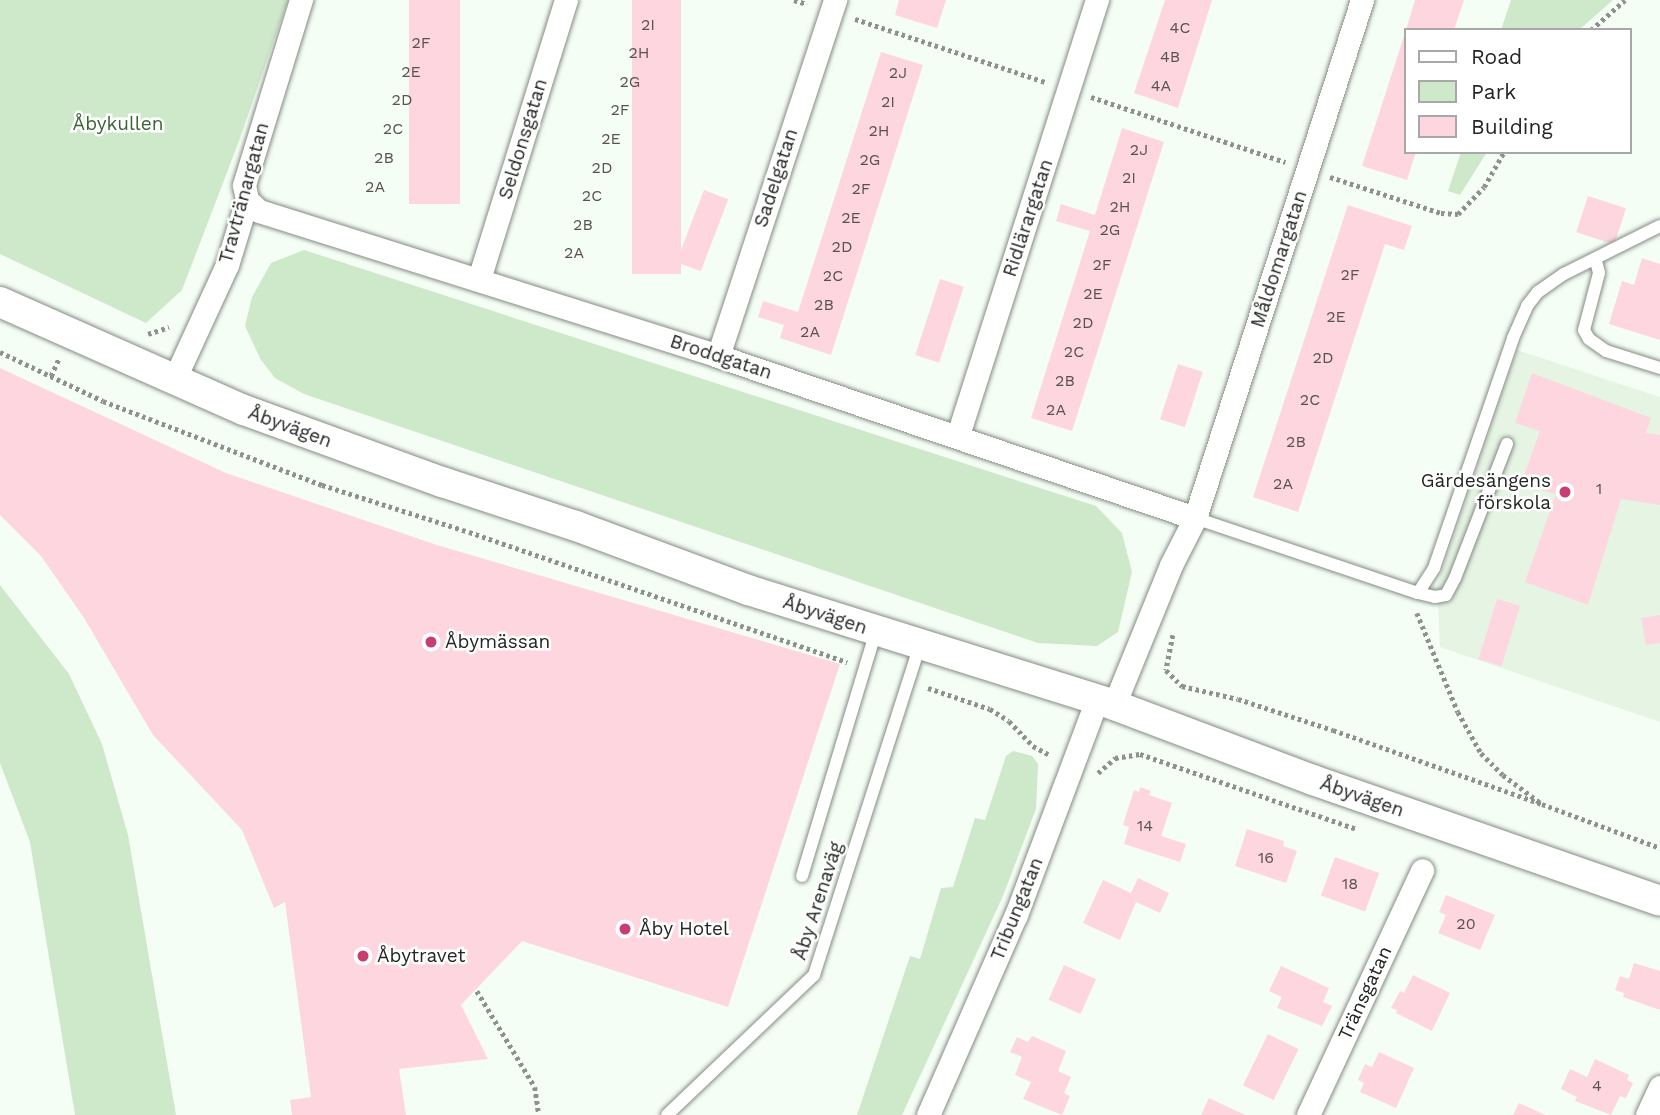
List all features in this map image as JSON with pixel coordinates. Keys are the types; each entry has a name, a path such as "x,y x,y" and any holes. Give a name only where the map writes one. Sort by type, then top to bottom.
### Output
{"street":[{"name":"Travtränargatan","path":"174,380 227,265 247,200 244,185 301,0"},
{"name":"Seldonsgatan","path":"479,279 566,0"},
{"name":"Ridlärargatan","path":"958,435 1097,0"},
{"name":"Måldomargatan","path":"1106,702 1195,518 1362,0"},
{"name":"Sadelgatan","path":"718,356 833,5"},
{"name":"Broddgatan","path":"247,200 258,211 718,356 958,435 1195,518"},
{"name":"Åbyvägen","path":"0,302 244,410 442,482 576,526 748,590 1106,702 1313,780 1660,901"},
{"name":"Tribungatan","path":"928,1115 1016,915 1073,764 1106,702"},
{"name":"Tränsgatan","path":"1308,1115 1422,870"},
{"path":"1647,1115 1660,1087"}],"lane":[{"path":"1418,593 1434,568 1513,338 1527,306 1538,292 1564,274 1596,261 1639,235 1660,226"},
{"path":"1596,261 1600,273 1584,330 1589,339 1606,351 1660,368"},
{"path":"1195,518 1418,593 1435,597 1446,595 1507,444"},
{"path":"802,876 876,631"},
{"name":"Åby Arenaväg","path":"667,1115 814,975 920,645"}],"path":[{"path":"794,0 833,5 1069,90 1441,213 1458,214 1484,187 1503,154"},
{"path":"1593,28 1625,0"},
{"path":"140,334 159,332 176,322"},
{"path":"51,376 69,334"},
{"path":"0,352 116,406 322,485 505,544 866,668"},
{"path":"1418,593 1414,602 1435,662 1481,753 1503,775 1542,804"},
{"path":"1177,623 1166,670 1182,686 1238,699 1321,726 1660,848"},
{"path":"909,682 990,709 1009,721 1033,746 1099,774 1115,758 1132,754 1174,767"},
{"path":"477,991 535,1087 539,1115"}],"shaded area":[{"name":"Gärdesängens förskola","path":"1517,350 1660,397 1660,722 1440,647 1437,586"}],"green space":[{"name":"Åbykullen","path":"0,0 288,0 239,141 182,290 146,323 0,254"},
{"path":"1511,0 1613,0 1581,28 1502,28"},
{"path":"1460,154 1486,154 1460,195 1448,191"},
{"path":"304,250 1096,506 1122,533 1132,572 1118,632 1097,646 1038,643 304,394 275,378 261,360 245,326 252,297 271,263"},
{"path":"0,585 69,674 102,744 128,835 176,1115 75,1115 30,842 0,763"},
{"path":"1013,751 1032,756 1038,764 1036,809 1003,896 902,1115 857,1115 910,956 920,959 941,888 953,887 975,818 985,820 1006,756"}],"building":[{"path":"409,0 460,0 460,204 409,204"},
{"path":"632,0 681,0 681,274 632,274"},
{"path":"899,0 946,0 937,28 895,15"},
{"path":"1165,0 1212,0 1178,108 1134,93"},
{"path":"1415,0 1464,0 1455,28 1407,28"},
{"path":"1404,36 1404,154 1415,154 1407,180 1362,166"},
{"path":"881,52 923,65 831,355 780,338 784,325 758,317 763,301 798,312"},
{"path":"1122,128 1164,142 1072,431 1031,418 1090,231 1056,221 1061,204 1095,215"},
{"path":"704,190 728,199 701,271 676,262"},
{"path":"1588,196 1626,208 1614,245 1576,232"},
{"path":"1348,205 1412,226 1404,250 1385,244 1298,512 1253,497"},
{"path":"1642,258 1660,264 1660,340 1609,324 1622,281 1634,285"},
{"path":"940,279 964,287 939,363 915,355"},
{"path":"1178,364 1203,372 1185,427 1160,419"},
{"name":"Åbymässan","path":"0,368 226,473 437,545 840,664 728,1007 522,941 461,1005 488,1059 399,1069 406,1115 292,1115 290,1100 311,1097 285,902 274,908 242,830 153,735 84,618 41,556 0,515"},
{"path":"1532,373 1651,418 1646,433 1660,435 1660,505 1621,499 1588,605 1525,582 1556,494 1521,484 1540,431 1515,423"},
{"path":"1497,599 1520,606 1502,666 1479,659"},
{"path":"1660,615 1660,643 1646,645 1641,618"},
{"path":"1140,787 1151,791 1149,795 1172,803 1161,836 1186,844 1180,862 1124,844 1129,827 1123,825 1134,790 1139,792"},
{"path":"1247,829 1284,841 1283,846 1297,851 1286,883 1235,866"},
{"path":"1335,857 1379,873 1365,912 1321,896"},
{"path":"1138,878 1169,893 1160,913 1136,902 1120,940 1083,923 1103,880 1131,893"},
{"path":"1446,895 1495,915 1480,950 1438,933 1446,915 1439,912"},
{"path":"1634,963 1660,971 1660,1010 1623,997 1624,993 1615,990 1620,976 1629,979"},
{"path":"1064,965 1096,979 1081,1014 1049,1000"},
{"path":"1281,966 1329,988 1323,1002 1332,1006 1322,1026 1277,1008 1282,997 1269,991"},
{"path":"1413,975 1450,993 1432,1031 1391,1008 1400,991 1404,993"},
{"path":"1268,1034 1299,1049 1274,1100 1243,1085"},
{"path":"1032,1036 1066,1051 1058,1071 1071,1077 1064,1093 1070,1096 1062,1115 1023,1099 1031,1082 1015,1075 1022,1057 1010,1052 1017,1037 1028,1042"},
{"path":"1379,1052 1414,1068 1396,1108 1360,1092 1364,1083 1358,1080 1365,1064 1372,1067"},
{"path":"1595,1059 1629,1075 1627,1080 1633,1083 1626,1098 1620,1096 1611,1115 1575,1101 1577,1097 1561,1089 1570,1069 1587,1077"},
{"path":"1209,1098 1245,1115 1201,1115"},
{"path":"1519,1103 1545,1115 1513,1115"}],"place":[{"name":"Gärdesängens förskola","path":"1565,492"},
{"name":"Åbymässan","path":"431,642"},
{"name":"Åby Hotel","path":"625,929"},
{"name":"Åbytravet","path":"363,956"}]}
